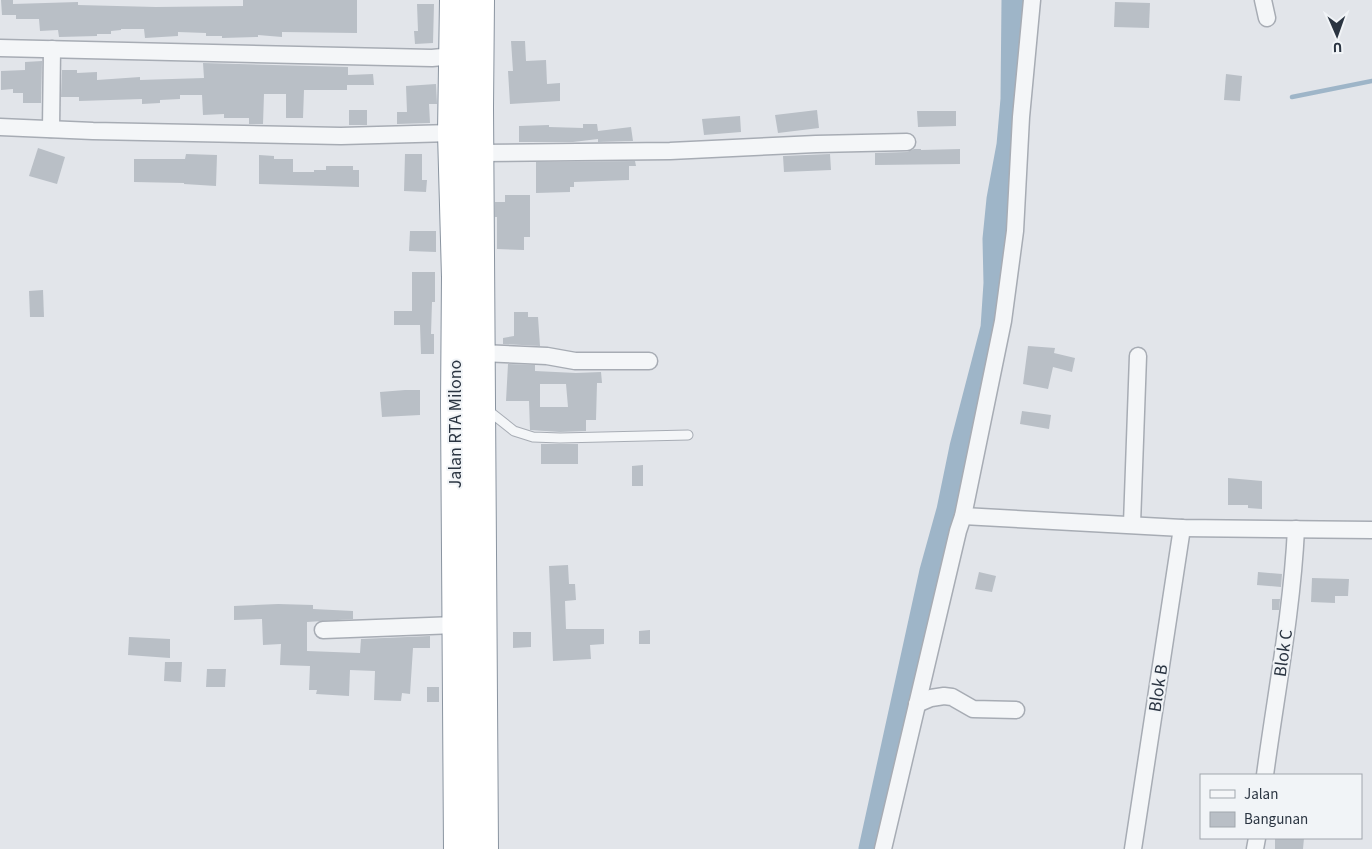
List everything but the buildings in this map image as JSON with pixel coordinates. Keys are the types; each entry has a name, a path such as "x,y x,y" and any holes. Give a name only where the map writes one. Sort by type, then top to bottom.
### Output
{"highway":[{"name":"Jalan RTA Milono","path":"454,0 453,56 461,115 479,153 481,353 468,405 456,625 458,849"},
{"name":"Jalan RTA Milono","path":"480,0 461,115 456,277 468,405 484,849"}],"street":[{"path":"883,849 963,516 1004,321 1015,231 1021,116 1032,0"},
{"path":"1263,0 1267,18"},
{"path":"0,48 432,58 453,56"},
{"path":"51,129 52,49"},
{"path":"0,127 341,136 461,115"},
{"path":"479,153 670,150 907,142"},
{"path":"481,353 547,356 575,361 649,361"},
{"path":"1132,524 1138,356"},
{"path":"963,516 1182,528 1372,530"},
{"name":"Blok B","path":"1133,849 1182,528"},
{"name":"Blok C","path":"1265,774 1283,657 1296,529"},
{"path":"323,630 456,625"},
{"path":"917,704 931,698 944,696 952,697 973,709 1016,710"}],"lane":[{"path":"468,405 514,431 533,437 688,435"}],"waterway":[{"path":"871,849 932,571 949,510 962,447 993,328 996,283 995,239 999,199 1009,145 1013,99 1014,0"},
{"path":"1292,97 1372,81"}]}
